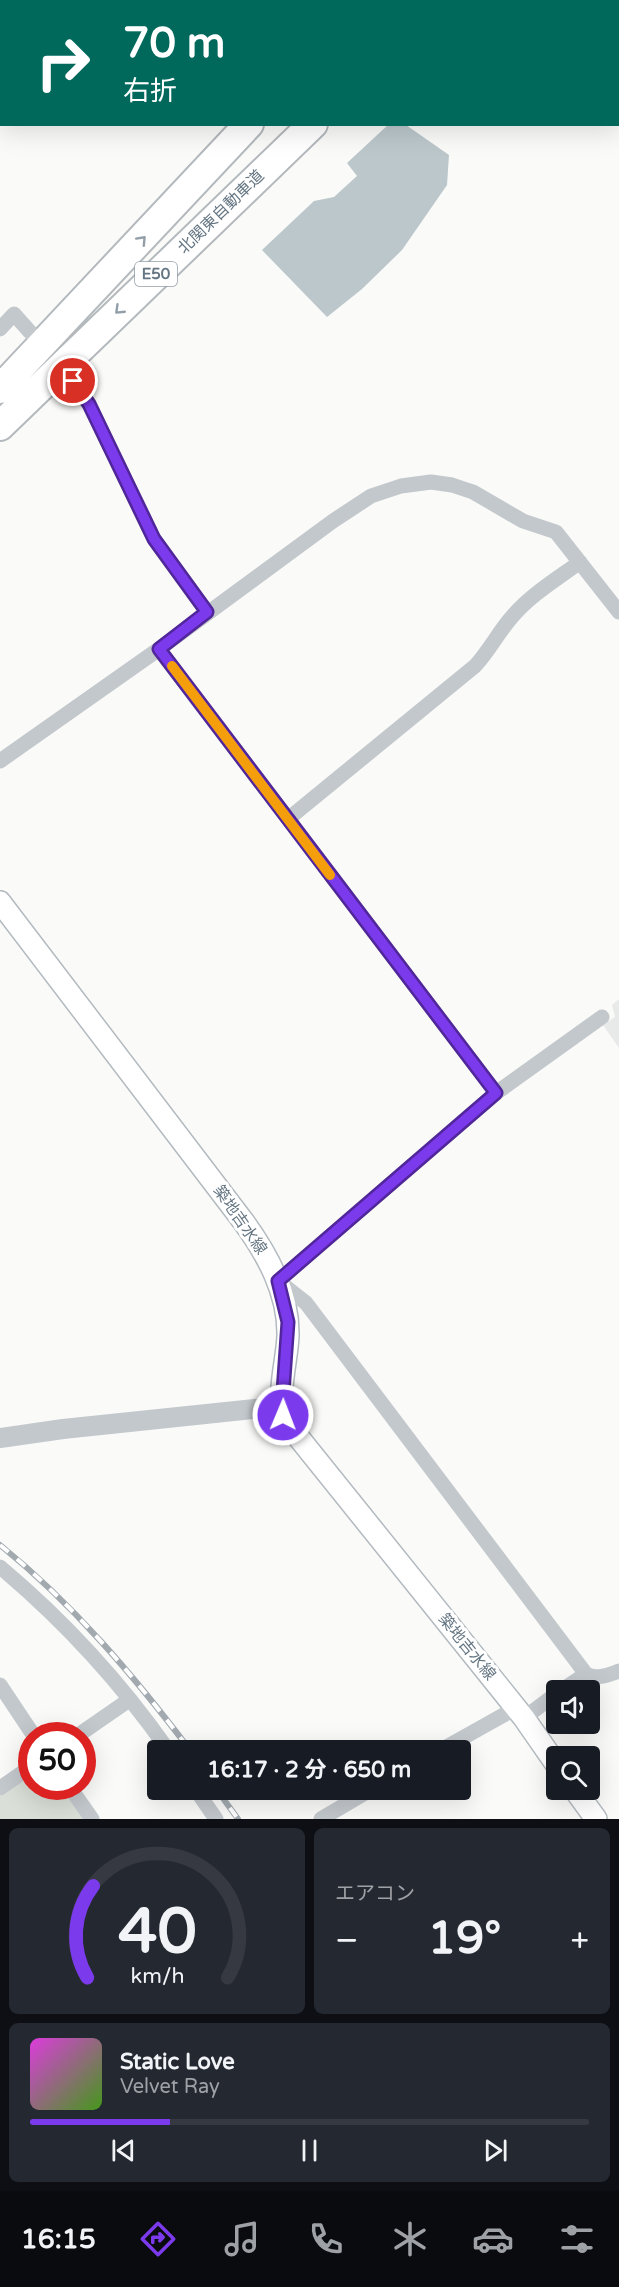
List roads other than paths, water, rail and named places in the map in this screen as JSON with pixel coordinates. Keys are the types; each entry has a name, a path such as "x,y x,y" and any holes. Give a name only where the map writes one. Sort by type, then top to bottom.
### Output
{"highway":[{"name":"E50","path":"0,389 247,126"},
{"name":"北関東自動車道","path":"0,426 311,126"}],"main road":[{"name":"築地吉水線","path":"0,902 243,1221 266,1256 278,1281 288,1322 282,1406 283,1415 291,1430 520,1713 546,1750"},
{"path":"582,1800 596,1819"}],"street":[{"path":"1,325 14,314 30,332"},
{"path":"73,381 89,404 154,539 207,612"},
{"path":"0,761 159,649 333,521 371,496 401,486 431,483 452,485 473,492 523,521 556,532 619,612"},
{"path":"288,819 475,666 485,656 513,616 528,601 580,562"},
{"path":"159,649 496,1093"},
{"path":"602,1017 496,1093 278,1281 306,1303 586,1674 592,1677 619,1671"},
{"path":"0,1438 63,1429 282,1406"},
{"path":"0,1567 38,1601 92,1656 160,1740"},
{"path":"577,1680 586,1674"},
{"path":"0,1685 25,1722"},
{"path":"462,1740 546,1699"},
{"path":"96,1723 129,1700"},
{"path":"0,1788 18,1776"},
{"path":"79,1800 92,1819"},
{"path":"203,1800 216,1819"},
{"path":"321,1819 353,1800"}],"railway":[{"path":"0,1545 77,1616 125,1668 182,1740"},
{"path":"224,1800 238,1819"}]}
